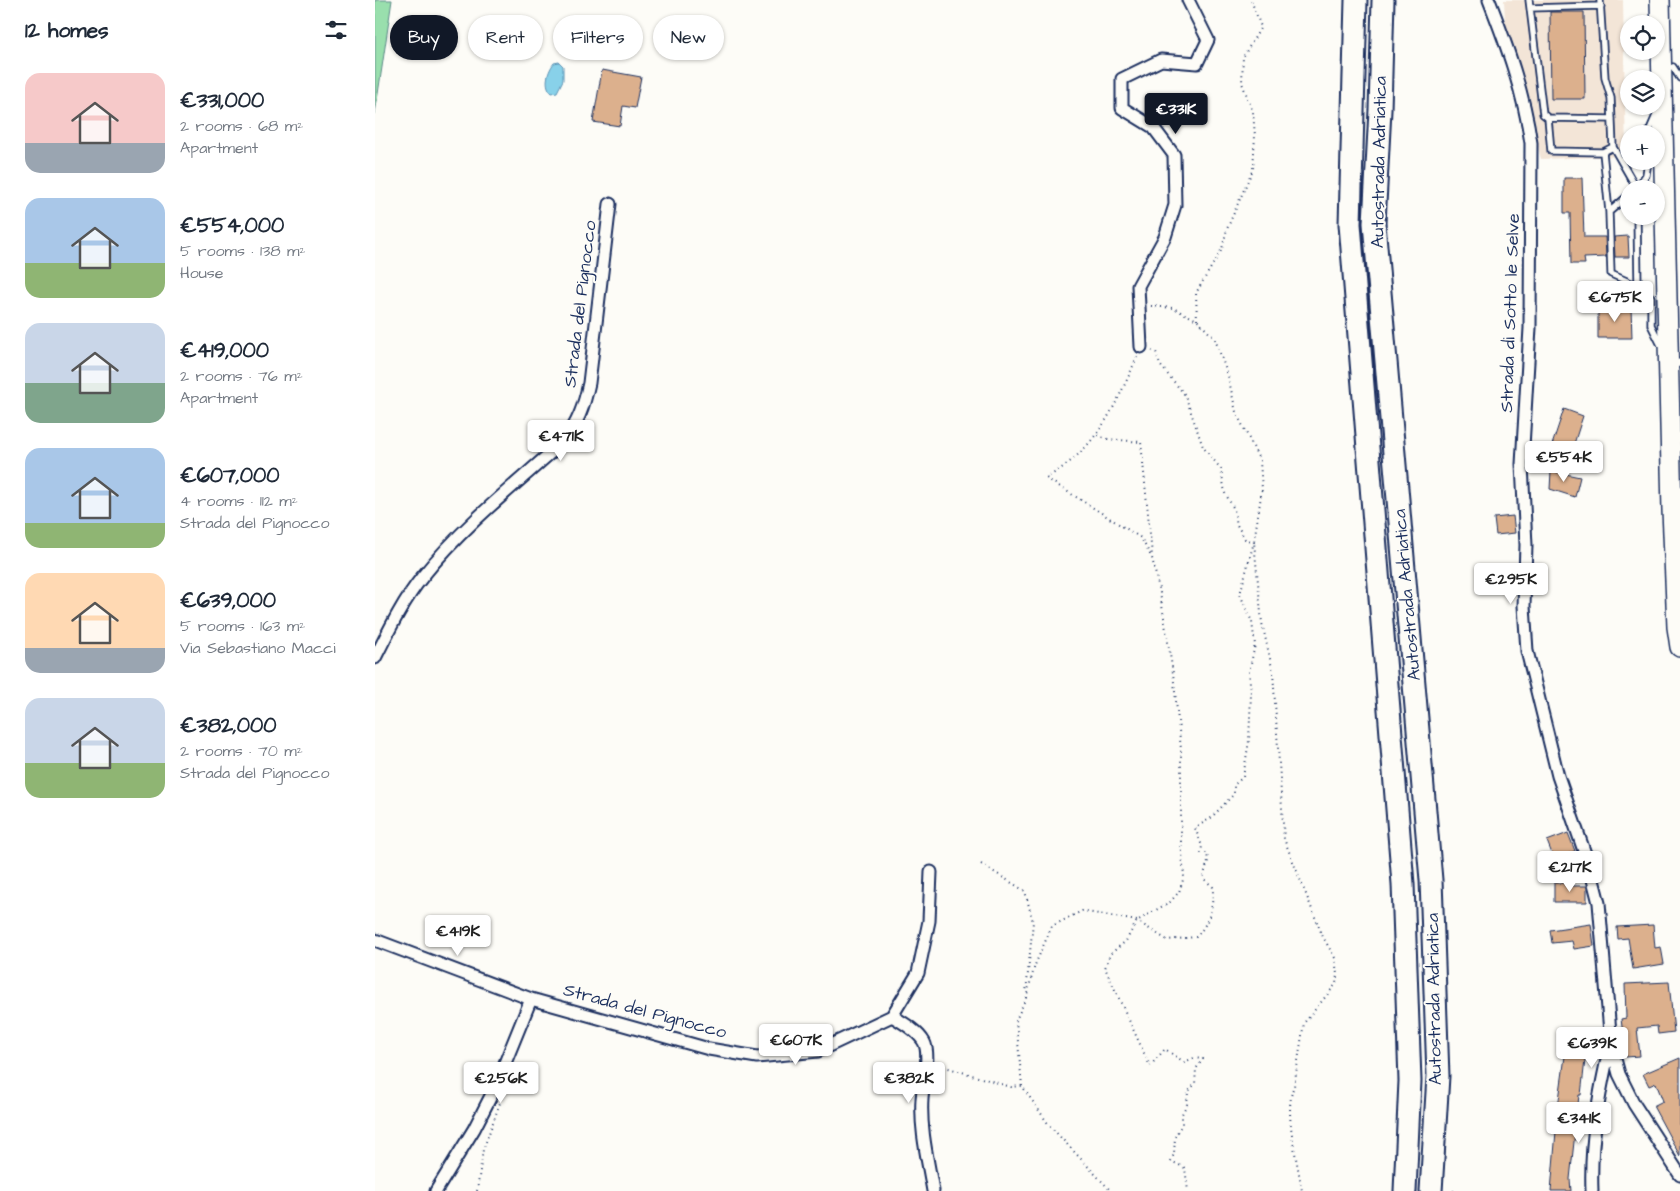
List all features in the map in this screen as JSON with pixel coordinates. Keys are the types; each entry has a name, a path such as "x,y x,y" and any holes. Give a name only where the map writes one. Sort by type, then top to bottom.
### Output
{"highway":[{"name":"Autostrada Adriatica","path":"1356,0 1350,224 1403,884 1409,1081 1405,1191"},
{"name":"Autostrada Adriatica","path":"1383,0 1374,223 1431,880 1437,1076 1431,1191"}],"main road":[{"path":"1660,0 1661,70"},
{"path":"1672,0 1677,73 1676,362 1672,510 1677,627 1680,647"},
{"path":"1663,115 1680,439"}],"street":[{"path":"1141,347 1138,286 1165,237 1175,205 1174,155 1153,127 1122,108 1122,78 1161,60 1197,63 1208,40 1188,0"},
{"name":"Strada di Sotto le Selve","path":"1489,0 1505,40 1527,114 1531,142 1530,328 1522,464 1526,545 1524,606 1527,650 1558,776 1590,868 1599,904 1611,1044 1619,1074 1634,1104 1680,1175"},
{"name":"Strada del Pignocco","path":"375,658 391,625 429,570 460,533 564,442 575,427 584,407 589,383 609,204"},
{"path":"931,872 929,920 918,972 891,1016 905,1023 925,1042 927,1061 922,1101 923,1137 933,1191"},
{"name":"Strada del Pignocco","path":"375,940 531,999 709,1049 757,1057 818,1050 891,1016"},
{"path":"435,1191 474,1129 494,1090 531,999"},
{"path":"1592,1191 1591,1156 1598,1100 1611,1044"},
{"path":"1598,1100 1608,1083 1619,1074"}],"lane":[{"path":"1529,0 1537,81 1543,114 1548,118 1612,119"},
{"path":"1530,8 1601,3 1605,78 1611,98 1613,148 1631,180"},
{"path":"1548,118 1551,151 1603,152 1613,148"},
{"path":"1603,152 1609,212 1611,274 1638,286 1651,297 1651,325 1676,362"},
{"path":"1609,212 1620,203"},
{"path":"1637,225 1638,286"}],"path":[{"path":"1197,320 1196,293 1222,249 1227,229 1253,169 1255,136 1253,112 1242,84 1243,57 1261,27 1251,0"},
{"path":"1111,1191 1049,1125 1022,1086 1016,1020 1035,965 1052,926 1083,911 1137,921 1167,940 1196,937 1206,926 1213,904 1213,887 1203,878 1208,861 1207,853 1201,852 1195,828 1211,818 1234,794 1234,785 1243,777 1249,740 1251,694 1249,672 1255,645 1252,622 1240,594 1254,542 1262,489 1260,461 1236,412 1228,376 1215,339 1197,320 1173,308 1155,306 1139,308"},
{"path":"1152,558 1141,538 1046,478 1075,459 1097,435 1116,404 1141,347 1156,352 1160,365 1185,395 1203,446 1221,469 1225,493 1234,509 1237,525 1245,539 1254,542"},
{"path":"1097,435 1108,439 1141,442 1152,558 1162,602 1179,722 1181,749 1181,840 1184,877 1179,892 1170,902 1137,921 1126,941 1111,954 1105,968 1150,1066 1165,1049 1184,1062 1194,1058 1203,1059 1196,1069 1195,1084 1188,1092 1187,1104 1182,1114 1182,1124 1175,1136 1174,1154 1171,1161 1185,1168 1188,1191"},
{"path":"1254,542 1262,623 1273,672 1284,839 1323,938 1335,958 1337,974 1336,984 1305,1023 1291,1094 1290,1110 1302,1191"},
{"path":"981,864 1025,891 1033,922 1025,998"},
{"path":"927,1061 1011,1087 1022,1086"},
{"path":"477,1191 483,1150 501,1106 494,1090"}],"shaded area":[{"path":"1504,0 1623,0 1623,15 1620,15 1620,60 1624,60 1624,70 1620,70 1620,115 1625,115 1625,125 1620,125 1620,156 1541,159 1505,21"}],"green space":[{"path":"375,0 392,0 375,114"}],"water":[{"path":"559,62 563,66 563,80 557,92 552,93 549,90 547,78 554,63"}],"building":[{"path":"1550,12 1584,12 1585,99 1551,99"},
{"path":"602,70 641,77 635,108 623,106 620,126 593,122"},
{"path":"1564,178 1582,178 1584,237 1605,237 1606,257 1584,258 1585,264 1571,264 1570,213 1564,213"},
{"path":"1628,236 1629,257 1615,257 1614,237"},
{"path":"1598,307 1631,308 1632,338 1598,338"},
{"path":"1564,409 1583,416 1571,453 1551,448"},
{"path":"1551,471 1580,477 1575,497 1550,489"},
{"path":"1513,516 1515,533 1496,535 1494,518"},
{"path":"1568,833 1575,851 1554,859 1547,841"},
{"path":"1554,883 1565,883 1565,886 1587,886 1587,902 1554,902"},
{"path":"1591,924 1594,946 1574,949 1572,941 1552,943 1550,930"},
{"path":"1653,925 1655,948 1661,947 1664,964 1633,969 1628,938 1618,939 1617,927"},
{"path":"1669,982 1674,1032 1658,1034 1657,1026 1637,1028 1640,1056 1626,1057 1621,1019 1626,1018 1625,984"},
{"path":"1566,1049 1586,1051 1570,1179 1571,1191 1551,1191 1558,1107"},
{"path":"1680,1058 1680,1156 1653,1106 1663,1101 1656,1083 1649,1086 1643,1074"}]}
